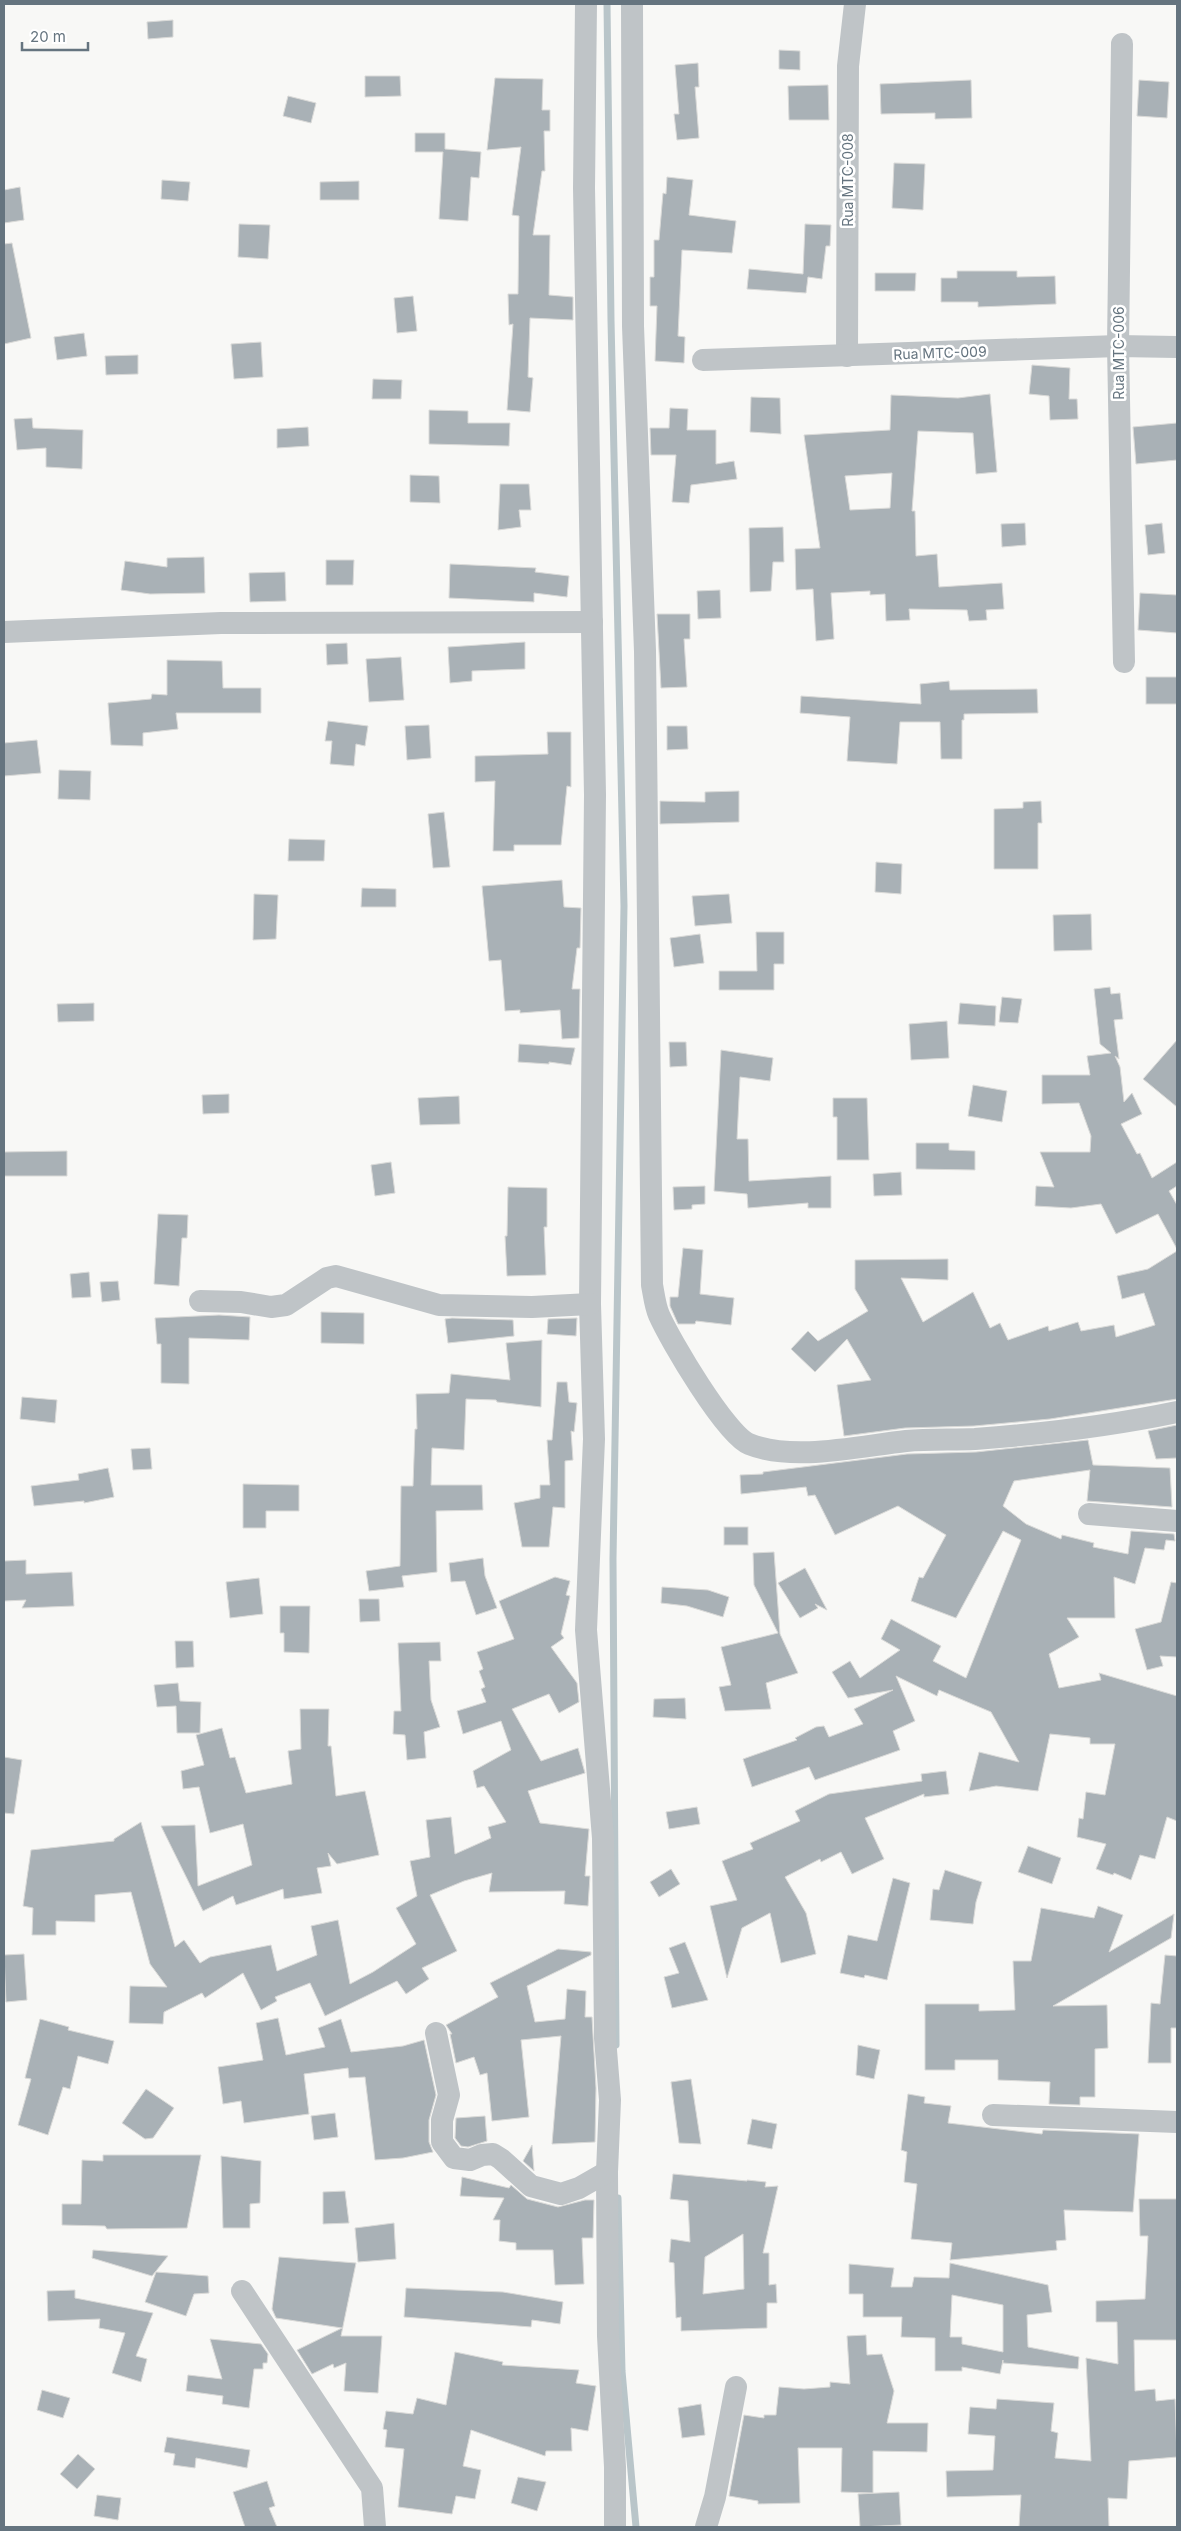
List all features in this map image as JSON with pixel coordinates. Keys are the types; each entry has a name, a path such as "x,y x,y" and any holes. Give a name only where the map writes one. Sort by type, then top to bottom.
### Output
{"street":[{"path":"586,4 584,188 592,622 595,930 590,1304 594,1439 586,1630 603,1838 605,2038 610,2100 606,2172 608,2336 615,2467 615,2527"},
{"path":"632,4 633,326 645,651 652,1285 658,1313 726,1424 747,1444 772,1451 823,1451 907,1441 974,1439 1048,1432 1108,1425 1177,1412"},
{"name":"Rua MTC-008","path":"847,356 848,66 855,4"},
{"name":"Rua MTC-006","path":"1122,44 1118,346 1124,662"},
{"name":"Rua MTC-009","path":"703,360 1118,346 1177,347"},
{"path":"4,632 221,623 592,622"},
{"path":"200,1301 241,1302 271,1307 286,1305 327,1278 336,1276 440,1305 532,1307 590,1304"},
{"path":"1089,1514 1177,1521"},
{"path":"436,2033 449,2095 442,2120 442,2142 454,2158 470,2160 482,2155 492,2154 501,2159 531,2186 561,2194 578,2188 606,2172"},
{"path":"993,2115 1177,2122"},
{"path":"242,2291 372,2488 375,2527"},
{"path":"706,2527 715,2497 736,2387"}],"building":[{"path":"173,20 173,37 148,39 147,22"},
{"path":"779,50 800,51 800,70 779,69"},
{"path":"698,63 699,87 695,87 699,138 677,140 674,114 679,114 675,65"},
{"path":"365,76 400,76 401,96 365,97"},
{"path":"495,78 543,79 542,110 550,110 550,131 544,131 545,171 542,171 533,235 550,235 549,295 573,297 573,320 530,318 528,377 533,378 530,412 507,410 513,324 509,325 508,294 518,294 519,216 512,215 521,147 487,150"},
{"path":"971,80 972,118 935,119 935,113 881,114 880,84"},
{"path":"1139,80 1169,82 1167,118 1137,116"},
{"path":"828,85 829,120 789,120 788,86"},
{"path":"288,96 316,103 311,123 283,116"},
{"path":"415,133 445,133 445,149 481,152 479,178 471,177 468,221 439,219 443,152 415,152"},
{"path":"894,163 925,164 923,210 892,208"},
{"path":"667,177 693,180 689,215 736,221 732,253 682,250 678,336 685,337 684,363 655,361 657,306 650,306 650,277 654,277 654,240 659,240 663,193 666,194"},
{"path":"162,180 190,182 188,201 161,199"},
{"path":"359,181 359,200 320,200 320,182"},
{"path":"20,187 24,220 4,223 4,190"},
{"path":"239,224 270,225 268,259 238,257"},
{"path":"805,224 831,225 830,246 826,246 822,279 808,277 806,293 747,289 749,269 803,274"},
{"path":"12,243 31,338 4,344 4,244"},
{"path":"957,271 1017,271 1017,277 1055,276 1056,304 978,307 978,302 941,302 941,278 957,278"},
{"path":"875,273 916,273 915,291 875,291"},
{"path":"413,296 417,331 397,333 394,298"},
{"path":"84,333 87,356 57,360 54,337"},
{"path":"261,342 263,377 234,379 231,344"},
{"path":"138,355 138,374 106,375 105,356"},
{"path":"1032,365 1070,368 1069,399 1077,399 1078,419 1050,420 1049,396 1029,394"},
{"path":"373,379 402,380 401,399 372,399"},
{"path":"990,394 997,472 976,474 973,433 918,431 912,511 915,511 916,556 937,554 939,587 1002,583 1004,609 986,610 987,620 969,621 967,610 909,609 910,620 886,621 885,594 870,595 870,591 831,593 834,639 816,641 813,589 796,590 795,549 820,548 804,435 890,430 891,395 958,398","holes":["892,473 890,508 850,510 845,476"]},
{"path":"751,397 780,398 781,434 750,432"},
{"path":"670,408 688,409 687,430 716,430 716,464 734,461 737,479 691,485 689,503 672,502 676,455 651,455 650,428 669,428"},
{"path":"429,410 468,411 468,423 510,423 509,446 429,444"},
{"path":"32,418 33,428 83,430 82,469 46,467 46,448 17,450 14,419"},
{"path":"1177,423 1177,460 1136,464 1133,427"},
{"path":"308,427 309,446 277,448 277,429"},
{"path":"410,475 439,476 440,503 410,502"},
{"path":"500,484 529,484 531,510 519,510 521,527 498,530"},
{"path":"1025,523 1026,545 1002,547 1001,524"},
{"path":"1162,523 1165,553 1148,555 1145,525"},
{"path":"783,527 784,562 773,562 771,591 750,592 749,528"},
{"path":"204,557 205,593 150,594 121,590 125,561 167,567 167,558"},
{"path":"326,560 354,560 353,585 326,585"},
{"path":"450,564 536,568 535,572 569,576 567,597 534,593 534,602 449,598"},
{"path":"285,572 286,601 250,602 249,573"},
{"path":"720,590 721,618 698,619 697,591"},
{"path":"1140,593 1177,595 1177,633 1138,630"},
{"path":"657,614 690,614 690,639 684,639 687,687 661,688"},
{"path":"525,642 525,669 472,671 472,681 450,683 448,647"},
{"path":"347,643 348,664 327,665 326,644"},
{"path":"401,657 404,700 369,702 366,659"},
{"path":"167,660 222,661 223,688 261,688 261,713 176,713 178,729 143,733 143,746 111,745 108,703 151,699 152,694 167,695"},
{"path":"1146,677 1177,677 1177,704 1146,704"},
{"path":"949,681 950,690 1037,689 1038,713 964,714 964,720 962,720 962,759 941,759 940,722 900,722 897,764 847,761 850,717 800,713 801,696 921,704 920,684"},
{"path":"328,721 368,726 365,746 356,744 354,766 330,764 332,741 325,741"},
{"path":"429,725 431,758 407,760 405,726"},
{"path":"667,726 687,726 688,749 667,750"},
{"path":"547,732 571,732 571,787 567,786 561,845 514,845 514,851 493,851 495,781 475,782 475,756 548,754"},
{"path":"37,740 41,773 4,776 4,743"},
{"path":"59,770 91,771 90,800 58,799"},
{"path":"739,791 739,822 660,824 660,801 705,802 705,792"},
{"path":"1041,801 1042,823 1038,823 1038,869 994,869 994,809 1023,808 1023,802"},
{"path":"444,812 450,867 433,868 428,814"},
{"path":"289,839 325,840 324,861 288,861"},
{"path":"876,862 902,864 901,894 875,892"},
{"path":"562,880 564,907 581,908 580,948 577,948 572,989 580,989 579,1038 562,1039 560,1010 520,1013 520,1010 505,1011 501,960 489,961 482,886"},
{"path":"362,888 396,889 396,907 361,907"},
{"path":"254,894 278,895 276,939 253,940"},
{"path":"729,894 732,923 695,926 692,896"},
{"path":"1091,914 1092,950 1054,951 1053,915"},
{"path":"756,932 784,932 784,964 774,964 774,990 719,990 719,971 757,971"},
{"path":"700,934 704,963 674,967 670,938"},
{"path":"1110,987 1111,994 1120,993 1123,1019 1114,1020 1119,1059 1115,1056 1120,1067 1124,1102 1132,1093 1142,1114 1121,1124 1137,1154 1140,1153 1152,1178 1177,1162 1177,1186 1169,1191 1177,1205 1177,1249 1158,1214 1116,1234 1101,1204 1071,1208 1035,1206 1036,1186 1054,1187 1040,1152 1090,1152 1091,1136 1079,1103 1042,1104 1042,1075 1090,1075 1087,1056 1111,1053 1100,1044 1094,989"},
{"path":"1002,997 1022,999 1018,1023 999,1022"},
{"path":"94,1003 94,1021 58,1022 57,1004"},
{"path":"960,1003 996,1006 995,1026 958,1024"},
{"path":"947,1021 949,1058 911,1060 909,1024"},
{"path":"1177,1040 1177,1107 1143,1079"},
{"path":"669,1042 686,1042 687,1066 670,1067"},
{"path":"519,1044 575,1048 571,1065 549,1062 549,1064 518,1062"},
{"path":"721,1050 773,1058 770,1081 740,1077 737,1139 748,1139 749,1181 831,1176 831,1208 808,1208 808,1203 748,1208 747,1194 714,1191"},
{"path":"973,1085 1007,1091 1002,1122 968,1116"},
{"path":"229,1094 229,1113 203,1114 202,1095"},
{"path":"459,1096 460,1124 420,1125 418,1098"},
{"path":"833,1098 867,1098 869,1160 837,1160 837,1117 833,1117"},
{"path":"916,1143 949,1143 949,1150 975,1151 975,1170 916,1169"},
{"path":"67,1151 67,1176 4,1176 4,1152"},
{"path":"391,1162 395,1193 375,1196 371,1165"},
{"path":"901,1172 902,1195 874,1196 873,1174"},
{"path":"705,1186 705,1204 692,1205 692,1209 674,1210 673,1187"},
{"path":"508,1187 547,1188 547,1227 544,1227 546,1275 507,1276 505,1236 507,1236"},
{"path":"158,1214 188,1215 187,1238 182,1238 179,1286 154,1284"},
{"path":"683,1248 703,1250 700,1294 734,1298 731,1325 696,1321 695,1324 678,1324 670,1306 670,1297 678,1297"},
{"path":"1177,1251 1177,1399 1050,1419 974,1426 905,1428 844,1436 837,1385 871,1380 847,1339 815,1372 791,1349 808,1331 818,1341 868,1311 855,1289 855,1260 948,1259 948,1280 901,1278 923,1322 973,1292 990,1328 1000,1323 1008,1340 1048,1326 1049,1331 1078,1322 1081,1331 1114,1325 1116,1337 1155,1325 1144,1293 1122,1299 1117,1276 1148,1269"},
{"path":"89,1272 91,1297 72,1298 70,1274"},
{"path":"118,1281 120,1300 102,1302 100,1282"},
{"path":"321,1312 364,1313 364,1344 321,1343"},
{"path":"219,1315 250,1317 249,1340 189,1338 189,1384 161,1383 161,1344 157,1344 155,1318"},
{"path":"577,1318 576,1336 547,1334 548,1319"},
{"path":"445,1319 513,1320 514,1336 448,1343"},
{"path":"542,1340 541,1407 497,1402 496,1400 466,1399 464,1450 432,1448 431,1485 482,1485 483,1510 436,1511 437,1572 402,1576 404,1587 369,1591 366,1571 400,1566 401,1486 413,1486 415,1429 417,1429 416,1394 449,1393 451,1374 510,1380 506,1343"},
{"path":"557,1382 567,1382 569,1402 577,1403 574,1432 571,1431 573,1460 565,1461 565,1508 553,1507 549,1547 522,1547 514,1503 540,1498 540,1485 550,1485 547,1440 552,1440"},
{"path":"22,1397 57,1400 55,1423 20,1419"},
{"path":"1177,1425 1177,1458 1156,1459 1148,1431"},
{"path":"1088,1440 1093,1465 1170,1468 1172,1507 1087,1501 1090,1470 1014,1481 1003,1506 1026,1524 1061,1539 1062,1535 1094,1543 1093,1547 1128,1554 1131,1531 1174,1534 1175,1541 1166,1540 1164,1550 1145,1548 1135,1584 1114,1577 1115,1618 1067,1618 1079,1637 1049,1654 1059,1688 1101,1680 1099,1673 1177,1696 1177,1821 1167,1817 1155,1859 1140,1855 1131,1880 1114,1873 1113,1875 1096,1869 1106,1844 1077,1837 1079,1818 1083,1819 1086,1792 1105,1795 1115,1744 1090,1744 1090,1738 1050,1734 1038,1791 996,1786 969,1791 979,1752 1019,1762 991,1712 939,1690 937,1696 896,1676 915,1721 893,1731 900,1750 815,1780 809,1767 752,1787 743,1759 797,1740 795,1738 816,1727 824,1726 829,1737 863,1724 854,1709 893,1690 848,1698 832,1672 850,1661 860,1678 900,1650 881,1639 891,1619 941,1646 933,1661 966,1678 1021,1540 1003,1531 956,1618 911,1601 919,1577 923,1578 946,1535 898,1506 835,1535 815,1495 808,1496 806,1487 741,1494 740,1475 763,1474 763,1472 907,1454 976,1452"},
{"path":"150,1448 152,1469 133,1470 131,1449"},
{"path":"108,1468 114,1497 84,1503 84,1501 34,1506 31,1486 79,1480 78,1474"},
{"path":"243,1484 299,1485 299,1511 266,1511 266,1528 243,1528"},
{"path":"724,1527 748,1527 748,1545 724,1545"},
{"path":"774,1552 780,1634 798,1673 766,1683 771,1709 725,1711 719,1687 731,1685 721,1647 778,1633 754,1585 753,1553"},
{"path":"483,1558 485,1576 497,1608 476,1615 465,1581 451,1582 449,1563"},
{"path":"26,1560 26,1574 72,1572 74,1606 22,1608 26,1600 4,1601 4,1561"},
{"path":"805,1568 827,1610 815,1604 818,1608 800,1618 778,1583"},
{"path":"555,1577 570,1581 566,1595 570,1596 561,1634 564,1638 551,1647 577,1683 579,1702 559,1713 549,1694 512,1709 541,1761 578,1748 585,1773 528,1791 540,1823 589,1829 585,1876 590,1876 588,1906 564,1904 565,1891 489,1892 492,1873 464,1881 430,1895 457,1951 422,1968 429,1979 406,1994 397,1981 325,2016 310,1983 275,1997 277,2001 261,2010 243,1973 205,1998 202,1993 164,2012 163,2024 129,2023 130,1986 167,1987 150,1964 131,1892 95,1895 95,1922 56,1921 56,1935 32,1935 33,1908 23,1906 31,1850 114,1841 114,1839 141,1822 175,1947 184,1940 200,1963 210,1957 271,1945 277,1971 317,1955 311,1926 338,1920 350,1984 373,1972 416,1944 396,1908 417,1896 410,1861 430,1857 426,1820 451,1817 455,1854 491,1838 488,1827 506,1822 484,1786 477,1788 473,1771 511,1750 501,1721 463,1734 457,1711 486,1702 481,1689 485,1687 479,1671 483,1669 477,1652 514,1639 499,1601"},
{"path":"259,1578 263,1614 230,1618 226,1582"},
{"path":"1171,1582 1177,1583 1177,1657 1160,1656 1163,1666 1147,1670 1135,1629 1161,1622"},
{"path":"662,1587 708,1590 729,1597 723,1617 687,1606 661,1603"},
{"path":"359,1599 379,1599 380,1621 360,1622"},
{"path":"280,1606 310,1606 309,1653 284,1652 284,1633 280,1633"},
{"path":"175,1641 193,1641 194,1667 176,1668"},
{"path":"440,1642 441,1661 429,1661 431,1700 440,1727 424,1732 426,1758 407,1760 405,1735 393,1734 394,1711 401,1711 398,1643"},
{"path":"178,1683 180,1701 201,1702 200,1733 177,1733 176,1706 157,1707 154,1685"},
{"path":"685,1698 686,1719 653,1717 654,1699"},
{"path":"300,1709 329,1709 328,1746 331,1746 336,1796 365,1791 379,1855 337,1864 328,1853 331,1866 317,1868 322,1893 284,1899 283,1889 236,1905 233,1896 203,1911 161,1826 195,1825 198,1886 252,1865 243,1824 210,1833 199,1787 183,1789 181,1771 204,1765 196,1735 222,1728 230,1758 235,1757 246,1793 292,1784 288,1751 301,1749"},
{"path":"4,1757 22,1760 14,1814 4,1813"},
{"path":"946,1771 949,1794 924,1797 924,1794 865,1818 884,1859 852,1874 841,1852 821,1862 820,1859 785,1877 806,1913 816,1954 781,1963 770,1913 742,1928 727,1978 710,1906 737,1900 722,1861 753,1849 750,1843 800,1821 795,1811 829,1794 922,1781 921,1774"},
{"path":"697,1807 700,1824 669,1829 666,1812"},
{"path":"1028,1846 1061,1858 1052,1884 1018,1872"},
{"path":"671,1869 680,1884 659,1897 650,1882"},
{"path":"945,1870 982,1882 976,1902 973,1924 930,1920 933,1889 939,1890"},
{"path":"893,1878 910,1883 887,1980 865,1975 864,1978 840,1973 848,1935 877,1941"},
{"path":"1098,1906 1123,1915 1109,1952 1174,1914 1171,1938 1053,2006 1107,2005 1108,2048 1095,2049 1095,2097 1080,2097 1080,2105 1049,2104 1050,2082 998,2080 998,2060 955,2060 955,2070 925,2070 925,2004 979,2004 979,2011 1015,2010 1013,1961 1031,1961 1041,1908 1094,1918"},
{"path":"685,1942 708,2000 672,2008 664,1977 679,1973 669,1948"},
{"path":"558,1949 591,1952 591,1955 527,1986 535,2022 565,2019 567,1989 586,1991 585,2017 592,2017 596,2088 595,2142 552,2144 561,2036 521,2040 529,2117 492,2121 487,2073 480,2075 474,2057 456,2063 450,2034 452,2034 446,2025 498,1997 490,1983"},
{"path":"24,1954 27,2000 6,2002 4,1955"},
{"path":"1165,1955 1177,1956 1177,2028 1171,2028 1171,2063 1148,2063 1151,2003 1160,2004"},
{"path":"278,2018 286,2055 325,2047 318,2028 341,2019 351,2052 403,2046 424,2040 436,2095 429,2120 429,2142 433,2152 403,2158 375,2160 365,2077 349,2078 348,2068 304,2074 309,2114 244,2123 241,2101 223,2104 218,2067 263,2060 256,2023"},
{"path":"40,2019 69,2027 68,2030 114,2041 108,2064 78,2056 70,2089 63,2087 48,2135 18,2125 31,2079 25,2078"},
{"path":"858,2045 880,2050 874,2079 856,2075"},
{"path":"691,2079 701,2144 679,2143 671,2082"},
{"path":"146,2089 174,2108 153,2138 145,2139 122,2123"},
{"path":"908,2094 925,2097 924,2103 951,2106 948,2123 1042,2134 1043,2130 1139,2134 1133,2212 1064,2210 1066,2240 1056,2241 1057,2250 950,2260 952,2243 911,2239 917,2184 904,2182 907,2152 901,2150"},
{"path":"335,2113 338,2137 314,2140 311,2116"},
{"path":"485,2116 487,2141 468,2147 461,2146 455,2138 456,2118"},
{"path":"752,2119 777,2124 772,2149 747,2144"},
{"path":"532,2145 534,2171 523,2161"},
{"path":"103,2155 201,2155 187,2228 107,2229 105,2226 62,2225 62,2204 81,2204 82,2160 103,2161"},
{"path":"221,2156 261,2161 260,2203 250,2204 250,2228 223,2228"},
{"path":"673,2174 766,2182 765,2187 778,2186 763,2253 769,2253 769,2285 776,2284 777,2303 767,2303 767,2328 681,2331 681,2317 676,2318 674,2263 669,2262 671,2239 690,2242 688,2201 670,2199","holes":["743,2234 744,2289 703,2294 705,2257"]},
{"path":"462,2177 509,2188 511,2185 527,2199 558,2207 585,2200 594,2200 593,2238 582,2238 584,2284 555,2285 553,2250 516,2250 516,2243 499,2241 500,2220 493,2220 504,2198 460,2196"},
{"path":"345,2191 349,2223 323,2224 323,2192"},
{"path":"1139,2199 1177,2199 1177,2340 1134,2340 1135,2391 1155,2389 1156,2401 1175,2399 1177,2457 1129,2461 1127,2499 1108,2498 1109,2527 1019,2527 1021,2495 947,2497 946,2471 993,2470 995,2436 968,2434 970,2407 996,2409 997,2399 1054,2403 1051,2431 1058,2433 1055,2458 1091,2461 1086,2358 1118,2364 1117,2322 1096,2322 1096,2301 1145,2299 1148,2236 1140,2236"},
{"path":"394,2223 396,2259 358,2262 355,2228"},
{"path":"93,2250 168,2256 152,2276 92,2258"},
{"path":"279,2257 356,2263 341,2336 382,2336 378,2393 344,2391 346,2363 334,2368 333,2364 312,2374 297,2350 342,2328 276,2318 272,2309"},
{"path":"950,2263 1048,2285 1052,2312 1027,2315 1028,2347 1079,2357 1078,2369 1003,2363 1003,2360 1000,2374 962,2367 962,2371 935,2371 935,2338 901,2337 902,2317 863,2317 863,2294 849,2294 849,2264 894,2268 891,2287 912,2287 914,2277 949,2278","holes":["952,2295 1003,2305 1003,2352 962,2344 962,2337 950,2337"]},
{"path":"156,2272 208,2276 209,2293 194,2294 186,2316 145,2302"},
{"path":"406,2288 503,2292 563,2302 560,2324 532,2320 531,2327 404,2317"},
{"path":"75,2290 75,2298 153,2313 136,2356 147,2359 141,2382 112,2373 125,2333 99,2328 100,2319 48,2321 47,2291"},
{"path":"866,2335 867,2355 882,2354 894,2391 887,2423 928,2423 927,2452 873,2451 873,2493 841,2492 842,2448 798,2448 800,2503 758,2504 758,2501 729,2496 744,2415 764,2418 764,2415 776,2415 779,2387 804,2389 830,2387 830,2382 850,2384 847,2336"},
{"path":"210,2339 261,2344 268,2354 267,2363 263,2363 263,2369 254,2369 249,2408 222,2404 223,2396 186,2391 188,2375 222,2379"},
{"path":"455,2352 503,2362 502,2365 579,2370 576,2383 596,2386 588,2431 571,2428 572,2451 546,2451 545,2456 471,2430 463,2466 481,2470 475,2499 456,2496 452,2514 398,2507 404,2449 385,2447 387,2430 383,2429 386,2411 413,2414 417,2398 446,2405"},
{"path":"42,2390 70,2398 63,2418 37,2410"},
{"path":"701,2404 705,2435 682,2438 678,2408"},
{"path":"167,2437 250,2450 247,2468 196,2458 195,2468 173,2465 175,2454 164,2452"},
{"path":"78,2454 95,2469 77,2489 60,2474"},
{"path":"518,2477 546,2482 537,2511 511,2503"},
{"path":"267,2481 275,2506 269,2508 277,2527 245,2527 233,2492"},
{"path":"899,2492 901,2525 860,2527 858,2494"},
{"path":"97,2495 121,2498 118,2520 94,2516"}],"waterway":[{"path":"607,4 611,320 624,906 613,1559 616,2045"},
{"path":"618,2198 622,2371 636,2527"}]}
